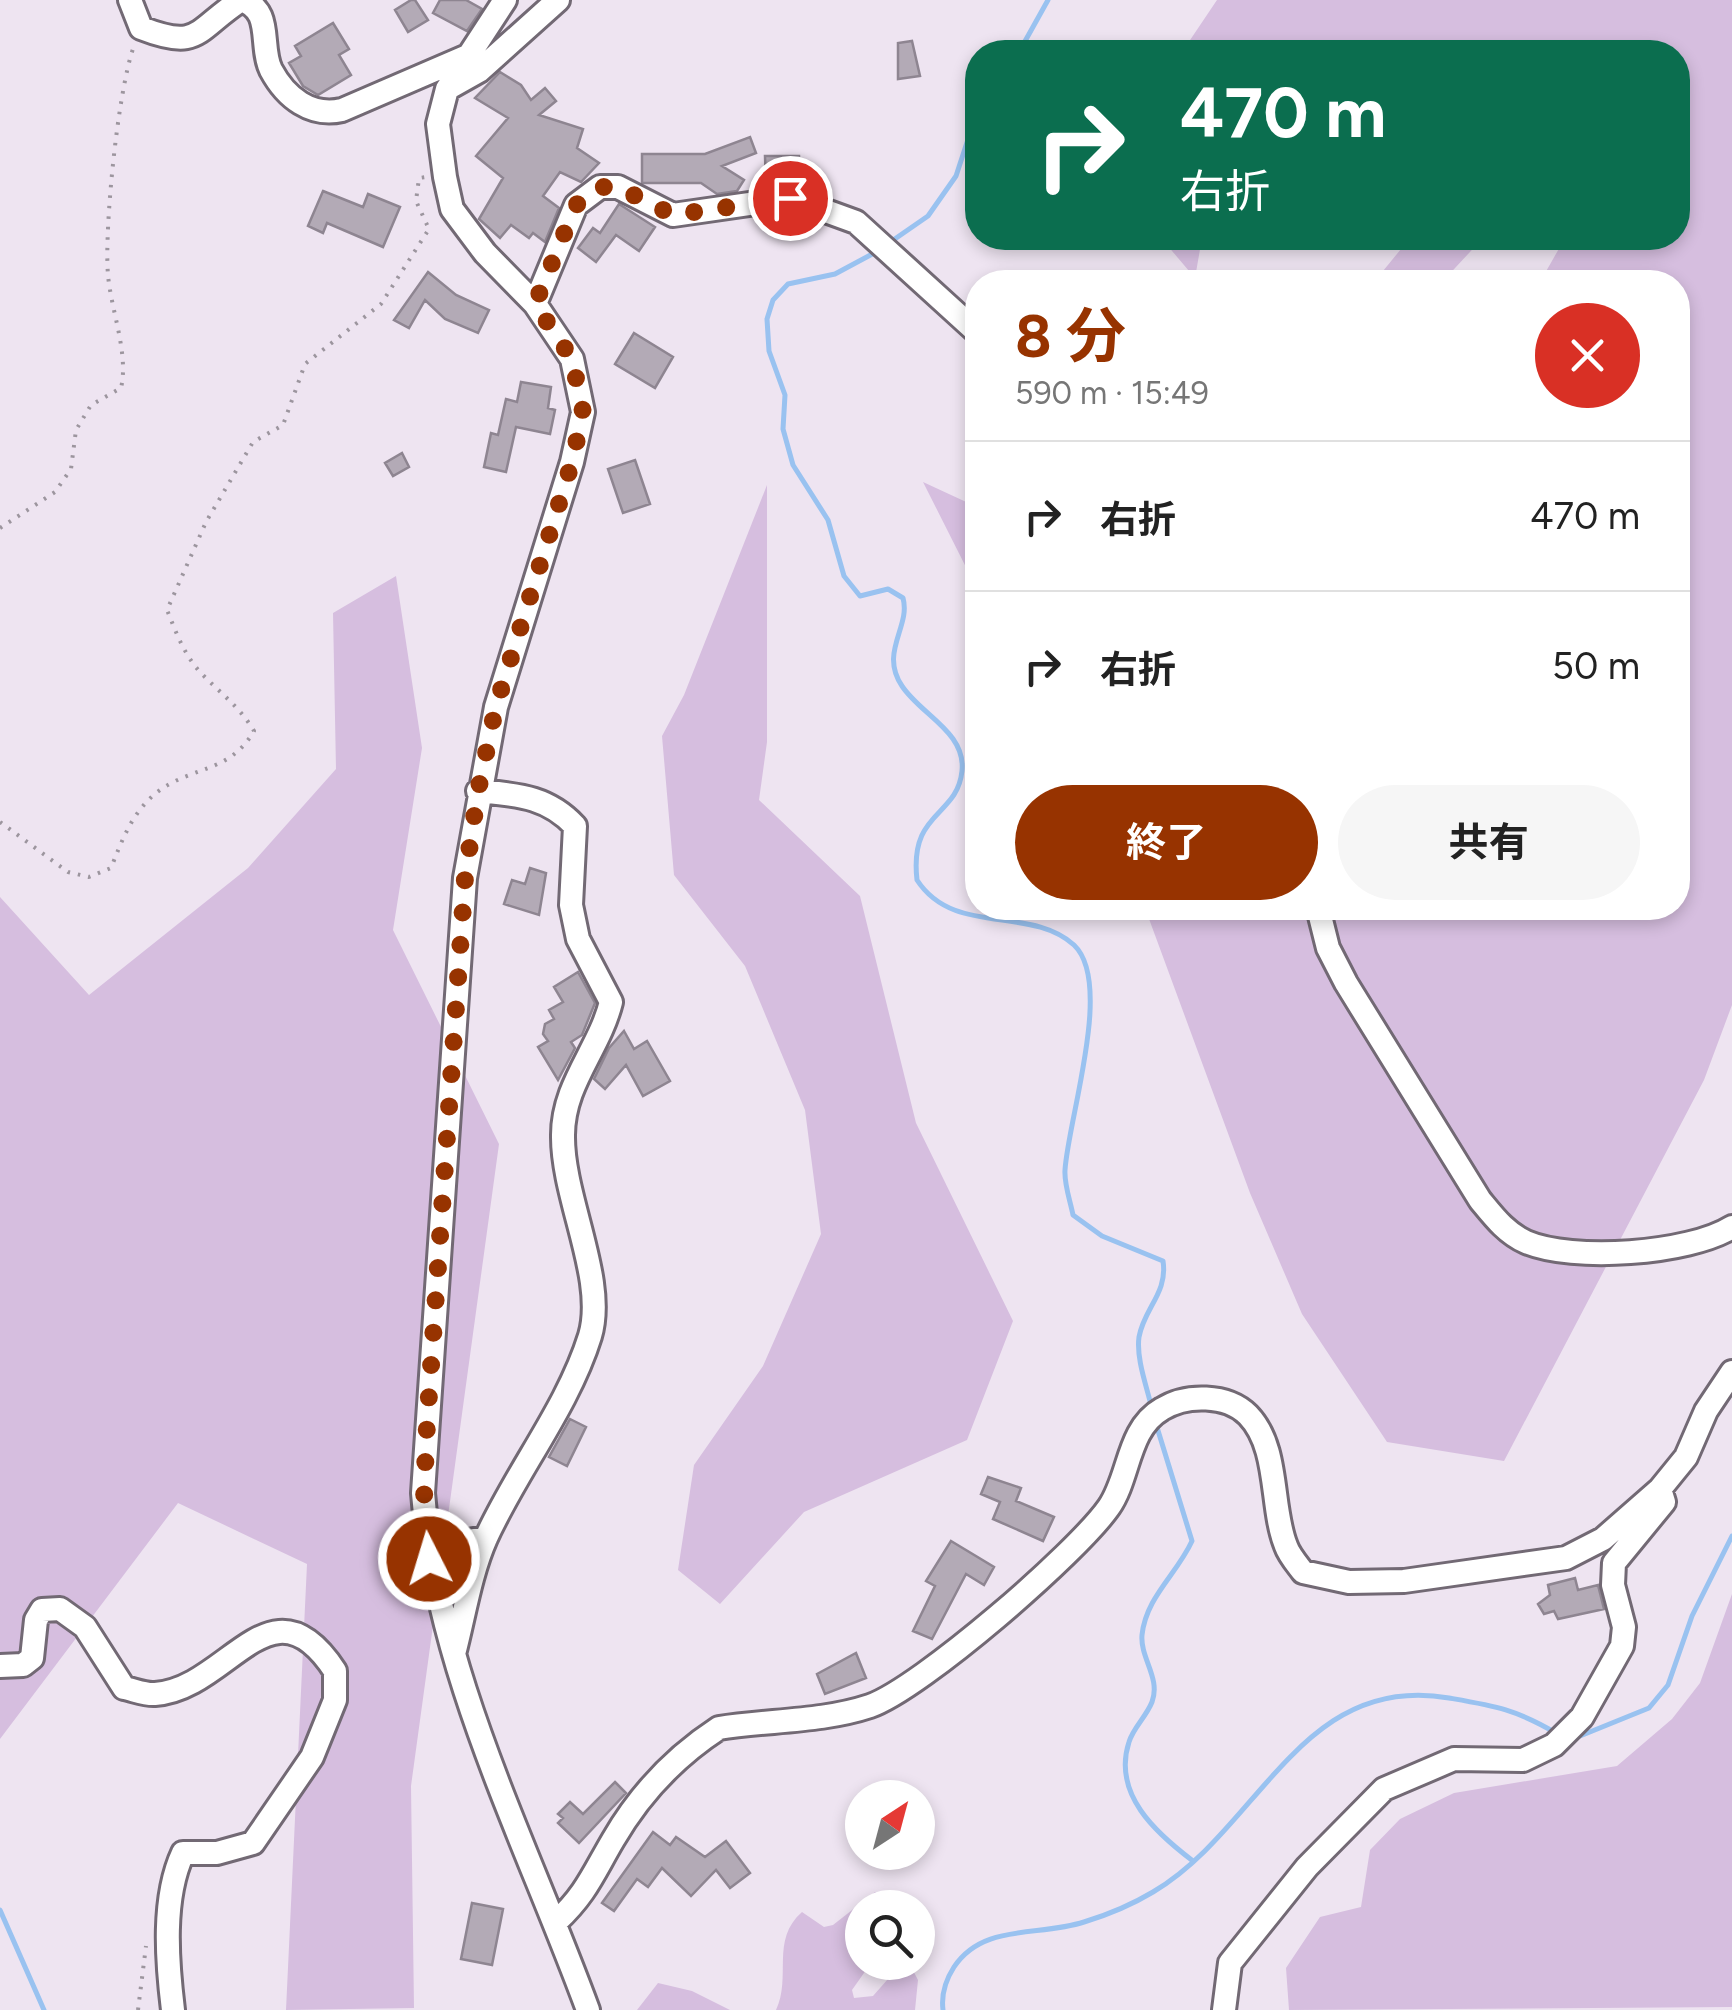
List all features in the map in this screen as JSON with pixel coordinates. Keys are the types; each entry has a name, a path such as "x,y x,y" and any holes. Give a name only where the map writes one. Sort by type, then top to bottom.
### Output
{"street":[{"path":"130,0 141,28 171,40 195,36 241,0 250,3 262,17 270,69 300,105 321,115 342,110 465,57"},
{"path":"505,0 447,89 438,124 445,177 452,209 485,253 535,304 572,359 583,412 572,462 496,706 465,878 424,1492 429,1559 453,1658 588,2010"},
{"path":"447,89 479,71 558,0"},
{"path":"535,304 576,205 600,187 618,187 673,215 790,198 834,210 856,222 965,322"},
{"path":"453,1658 486,1538 590,1336 594,1288 575,1222 562,1140 564,1104 605,1027 612,1002 578,939 570,905 575,826 556,806 529,797 478,791"},
{"path":"1321,920 1328,948 1346,983 1480,1200 1503,1228 1548,1250 1584,1254 1683,1244 1716,1237 1732,1227"},
{"path":"556,1922 586,1893 613,1839 642,1800 682,1754 706,1736 719,1728 841,1714 873,1705 930,1670 1061,1560 1110,1505 1143,1426 1161,1409 1197,1398 1227,1403 1248,1416 1262,1440 1286,1546 1302,1572 1318,1578 1404,1581 1566,1558 1603,1539 1660,1490 1686,1457 1706,1411 1732,1372"},
{"path":"1224,2010 1230,1963 1308,1867 1384,1790 1454,1758 1523,1760 1554,1746 1582,1717 1622,1646 1624,1626 1613,1585 1614,1563 1664,1502 1660,1490"},
{"path":"429,1559 461,1542 486,1538"},
{"path":"0,1666 23,1665 32,1658 36,1620 42,1610 60,1608 85,1627 124,1688 139,1692 154,1695 181,1687 264,1632 283,1630 301,1634 335,1671 335,1700 312,1757 254,1843 217,1853 183,1853 172,1876 169,1976 173,2010"}],"path":[{"path":"0,528 55,492 72,469 76,430 91,405 122,388 125,373 113,320 108,241 130,56 141,28"},
{"path":"0,822 68,872 89,877 111,868 137,812 157,792 234,759 246,744 254,730 198,670 166,610 206,522 253,442 283,425 305,364 382,304 429,230 416,201 419,178 445,177"}],"shaded area":[{"path":"1217,0 1732,0 1732,1005 1704,1080 1504,1461 1387,1442 1302,1314 1250,1193 1149,920 1690,920 1690,270 1547,270 1558,250 1690,250 1690,40 1190,40"},
{"path":"1171,250 1200,250 1196,270 1188,270"},
{"path":"1400,250 1472,250 1453,270 1384,270"},
{"path":"923,482 965,501 965,565"},
{"path":"767,485 767,742 759,800 860,896 916,1123 1013,1321 967,1440 804,1512 720,1604 678,1570 694,1465 763,1366 821,1234 805,1110 745,966 674,875 662,736 684,695"},
{"path":"396,576 422,748 393,930 499,1144 411,1786 414,2008 286,2010 307,1564 178,1503 0,1739 0,897 89,995 248,868 336,769 333,613"},
{"path":"1732,1594 1732,2007 1289,2010 1286,1968 1320,1917 1361,1907 1370,1850 1400,1819 1454,1793 1617,1766 1672,1719 1700,1683"},
{"path":"802,1912 824,1927 845,1916 845,1980 859,1980 852,1990 854,1998 873,1996 887,1980 918,1980 915,2010 776,2010 784,1947 792,1923"},
{"path":"658,1983 692,1991 730,2010 637,2010"}],"building":[{"path":"415,0 428,20 408,32 395,10"},
{"path":"440,0 466,0 482,9 467,31 433,13"},
{"path":"333,23 349,49 339,55 351,75 318,95 303,86 289,63 301,56 295,46"},
{"path":"912,41 920,76 898,79 898,43"},
{"path":"500,72 521,85 531,100 545,88 556,101 539,115 583,129 577,148 599,163 581,182 560,172 543,196 559,208 545,242 533,233 529,238 511,225 500,238 479,219 503,178 476,156 508,118 475,98"},
{"path":"750,137 756,153 722,166 744,180 737,191 717,194 701,183 642,183 642,154 705,154"},
{"path":"765,156 799,156 800,184 766,184"},
{"path":"323,191 363,207 368,194 400,207 383,247 327,223 323,233 308,226"},
{"path":"619,204 655,227 639,251 616,235 596,262 578,248 593,228 600,233"},
{"path":"428,272 456,295 489,310 478,333 445,319 425,300 409,328 394,320"},
{"path":"634,333 673,357 655,388 615,364"},
{"path":"521,382 551,387 548,408 555,410 550,434 516,427 506,472 484,467 491,433 498,435 506,399 517,402"},
{"path":"402,453 409,467 393,476 385,463"},
{"path":"635,460 650,504 623,513 608,469"},
{"path":"530,868 546,873 539,915 504,904 512,880 525,884"},
{"path":"578,972 595,1003 582,1035 571,1042 575,1048 558,1080 538,1047 548,1041 543,1034 545,1024 554,1019 549,1010 563,1002 554,987"},
{"path":"624,1031 634,1049 647,1041 670,1081 643,1096 626,1065 605,1089 594,1079 609,1048"},
{"path":"570,1419 586,1427 567,1466 549,1457"},
{"path":"988,1477 1021,1488 1016,1501 1054,1517 1043,1541 993,1519 1000,1502 981,1494"},
{"path":"951,1541 994,1567 984,1585 966,1574 932,1639 913,1631 935,1586 926,1581"},
{"path":"1575,1578 1578,1590 1598,1585 1604,1609 1558,1619 1554,1611 1544,1614 1538,1604 1550,1595 1548,1585"},
{"path":"856,1653 866,1678 825,1694 817,1674"},
{"path":"615,1782 626,1793 579,1843 558,1823 563,1818 558,1814 570,1802 583,1814"},
{"path":"653,1832 670,1845 676,1837 705,1857 726,1841 750,1873 730,1888 716,1870 691,1896 662,1868 648,1887 637,1879 614,1911 602,1903"},
{"path":"472,1903 503,1909 492,1965 461,1959"}],"waterway":[{"path":"1026,40 1048,0"},
{"path":"889,243 928,216 956,176 965,149"},
{"path":"876,252 835,274 788,284 773,300 767,319 769,351 785,395 783,429 793,465 828,520 844,576 860,596 888,589 903,598 903,619 894,651 896,674 910,696 957,745 962,771 958,786 920,840 917,880 933,898 965,913"},
{"path":"1001,920 1056,933 1074,945 1085,963 1090,1019 1065,1181 1073,1215 1102,1236 1163,1261 1162,1282 1138,1346 1152,1409"},
{"path":"1156,1424 1192,1541 1145,1621 1142,1643 1154,1693 1133,1732 1125,1761 1132,1795 1141,1810 1165,1838 1193,1861"},
{"path":"1575,1738 1649,1708 1668,1685 1692,1616 1732,1536"},
{"path":"943,2010 946,1983 966,1953 996,1937 1093,1919 1153,1892 1190,1865 1318,1732 1355,1709 1398,1696 1449,1698 1504,1710 1556,1733"},
{"path":"0,1910 44,2010"}],"route":[{"path":"429,1559 424,1492 427,1424 465,878 496,706 572,462 583,412 572,359 535,304 549,279 576,205 600,187 618,187 673,215 790,198"}]}
